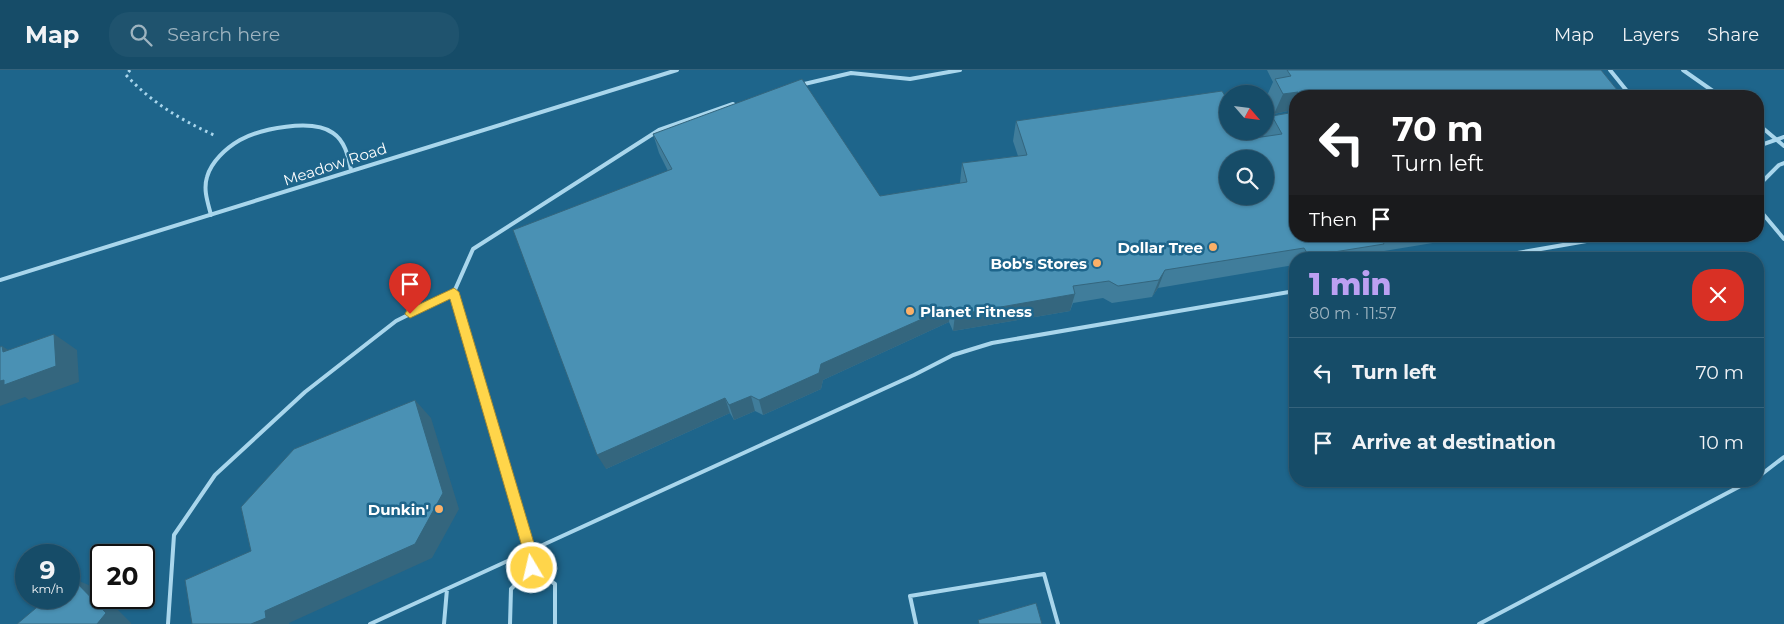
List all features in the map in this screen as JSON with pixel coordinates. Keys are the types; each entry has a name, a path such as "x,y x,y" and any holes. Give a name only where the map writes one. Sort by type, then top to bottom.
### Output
{"lane":[{"name":"Meadow Road","path":"0,280 677,70"},
{"path":"796,86 852,72 910,79 960,70"},
{"path":"1610,70 1626,90"},
{"path":"1684,70 1712,90"},
{"path":"555,624 555,584 532,568 530,550 454,292 473,249 659,130 740,102"},
{"path":"211,216 204,190 210,170 232,144 269,129 306,126 331,131 347,148 351,170"},
{"path":"1764,129 1784,146"},
{"path":"1764,144 1784,137"},
{"path":"1764,180 1779,165 1784,163"},
{"path":"1764,215 1784,239"},
{"path":"1523,252 1581,242"},
{"path":"168,624 174,535 215,475 305,392 396,320 454,292"},
{"path":"370,624 906,379 953,355 992,342 1289,292"},
{"path":"1764,472 1784,457"},
{"path":"1479,624 1739,487"},
{"path":"510,624 511,589 532,568"},
{"path":"916,624 910,596 1044,574 1058,624"},
{"path":"444,624 447,589"}],"path":[{"path":"130,70 126,75 143,95 174,117 232,144"}],"building":[{"path":"1287,70 1601,70 1617,90 1289,90 1289,93 1283,94 1275,79 1291,76"},
{"path":"802,79 880,196 967,182 962,163 1027,155 1016,121 1219,91 1219,140 1274,140 1274,135 1282,134 1274,120 1274,116 1289,113 1289,242 1383,242 1384,244 1334,252 1306,252 1304,248 1165,270 1159,280 1118,286 1109,281 1073,286 1075,294 955,315 951,306 821,364 819,373 759,400 751,396 729,405 725,398 597,455 513,230 672,169 653,134"},
{"path":"54,334 56,366 4,385 4,380 0,381 0,347 2,346 3,352"},
{"path":"415,400 443,493 415,544 265,611 266,618 251,624 192,624 185,580 251,551 241,507 294,449"},
{"path":"80,586 90,597 90,609 102,609 106,613 97,624 17,624 35,609 80,609"},
{"path":"1036,603 1042,624 979,624 978,620"}],"place":[{"name":"Dollar Tree","path":"1213,247"},
{"name":"Bob's Stores","path":"1097,263"},
{"name":"Planet Fitness","path":"910,311"},
{"name":"Dunkin'","path":"439,509"}],"route":[{"path":"410,314 454,292 530,550 532,568"}]}
